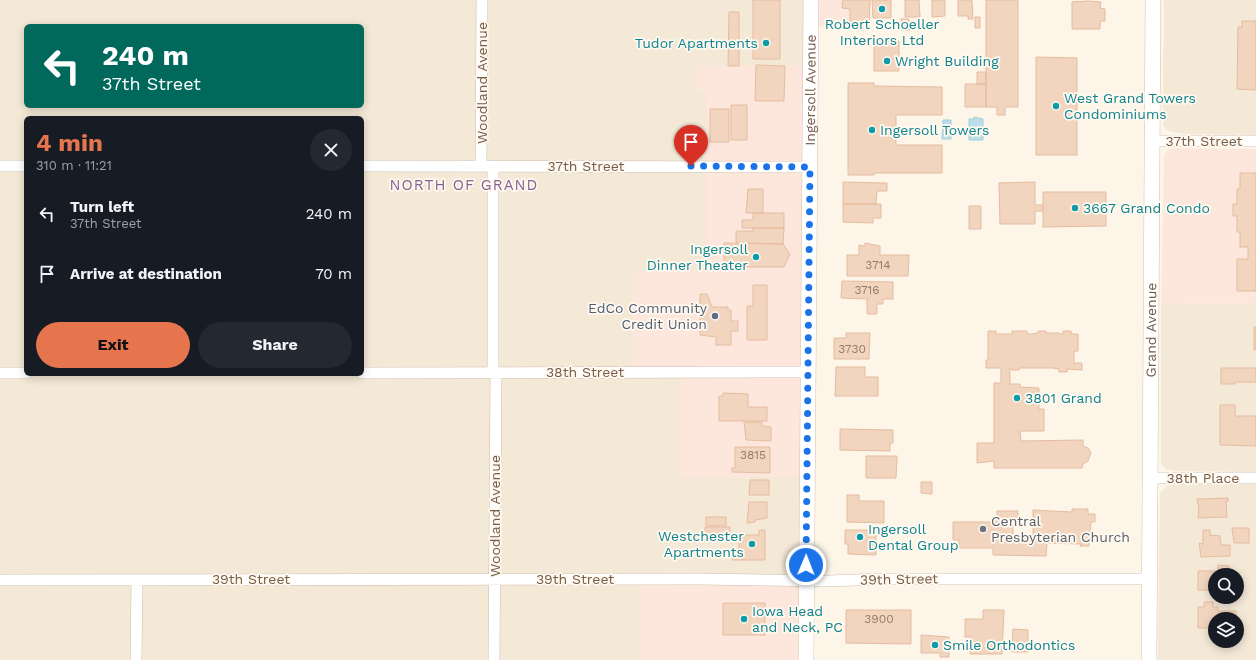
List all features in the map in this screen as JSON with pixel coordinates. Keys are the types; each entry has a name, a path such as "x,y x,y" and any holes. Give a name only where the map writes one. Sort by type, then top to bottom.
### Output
{"main road":[{"name":"Ingersoll Avenue","path":"806,660 811,0"},
{"name":"Grand Avenue","path":"1149,660 1153,0"}],"street":[{"name":"Woodland Avenue","path":"481,166 482,0"},
{"name":"37th Street","path":"1152,141 1256,141"},
{"path":"0,166 24,166"},
{"name":"37th Street","path":"364,166 810,167"},
{"name":"Woodland Avenue","path":"493,166 494,660"},
{"name":"38th Street","path":"364,372 808,372"},
{"path":"0,373 24,373"},
{"name":"38th Place","path":"1150,478 1256,478"},
{"name":"39th Street","path":"0,580 714,579 806,581 878,579 1150,579"},
{"path":"136,660 137,580"}],"shaded area":[{"path":"0,0 811,0 810,66 695,65 706,90 706,271 632,271 632,372 680,372 807,477 806,581 639,579 639,660 0,660"},
{"path":"811,0 871,0 870,27 811,27"},
{"path":"1164,0 1256,0 1256,135 1184,134 1168,131 1165,128 1163,124"},
{"path":"695,65 810,66 807,477 679,478 680,372 632,372 632,271 706,270 706,90 695,90"},
{"path":"1174,148 1256,149 1256,304 1161,303 1164,155 1168,150"},
{"path":"1161,303 1256,304 1256,472 1175,471 1166,469 1161,464"},
{"path":"1178,484 1256,484 1256,660 1158,660 1160,493 1167,486"},
{"path":"639,579 806,581 806,660 639,660"}],"water":[{"path":"974,117 983,119 983,140 969,140 969,119 974,119"},
{"path":"943,120 951,120 951,139 942,139"}],"building":[{"name":"Tudor Apartments","path":"753,0 780,0 780,59 753,59"},
{"path":"843,0 870,0 869,23 850,22 850,9 842,8"},
{"name":"Robert Schoeller Interiors Ltd","path":"872,0 891,0 891,18 873,18"},
{"path":"905,0 919,0 920,17 905,17"},
{"path":"932,0 945,0 945,16 932,17"},
{"path":"958,0 972,0 973,19 968,19 968,16 958,16"},
{"path":"986,0 1018,0 1018,107 1005,107 1005,115 997,115 997,107 986,107"},
{"path":"1072,2 1101,2 1100,8 1105,9 1105,21 1100,21 1100,29 1072,29"},
{"path":"729,12 739,12 739,66 728,66"},
{"path":"975,17 980,17 980,28 975,28"},
{"path":"901,19 909,19 910,30 901,30"},
{"path":"1242,21 1256,21 1256,90 1237,89 1238,27 1242,27"},
{"name":"Wright Building","path":"874,41 899,41 899,71 874,71"},
{"name":"West Grand Towers Condominiums","path":"1036,57 1077,58 1077,155 1036,155"},
{"path":"756,65 785,66 784,101 755,101"},
{"path":"977,72 986,72 986,84 977,84"},
{"name":"Ingersoll Towers","path":"848,83 874,83 874,86 942,87 942,115 896,115 896,145 942,145 942,173 874,173 874,175 848,175"},
{"path":"965,84 986,84 986,107 965,107"},
{"path":"731,105 747,105 747,140 731,140"},
{"path":"710,109 729,109 729,142 710,142"},
{"path":"1240,173 1256,173 1256,291 1237,291 1237,259 1248,259 1248,247 1240,247 1240,232 1237,232 1237,216 1233,216 1233,204 1237,204 1237,189 1240,189"},
{"path":"843,182 887,183 887,191 877,191 876,204 843,204"},
{"path":"1035,182 1035,205 1043,205 1043,211 1035,211 1035,224 1000,224 999,183"},
{"path":"748,189 763,189 763,213 746,213"},
{"name":"3667 Grand Condo","path":"1043,192 1106,192 1106,226 1043,227"},
{"path":"843,204 881,204 881,218 873,218 873,223 843,222"},
{"path":"969,206 981,206 981,229 969,229"},
{"path":"753,213 784,213 784,228 742,228 742,220 753,220"},
{"path":"753,228 784,228 783,244 736,243 736,231 753,231"},
{"name":"Ingersoll Dinner Theater","path":"724,243 783,244 790,254 784,267 724,267"},
{"path":"865,243 880,246 880,255 909,255 908,276 847,276 847,255 859,255 859,245 865,246"},
{"path":"842,281 893,282 893,299 883,299 883,304 877,304 877,314 867,314 868,299 841,298"},
{"path":"753,285 767,285 767,340 747,340 747,306 753,306"},
{"name":"EdCo Community Credit Union","path":"700,294 707,294 712,307 728,307 728,310 731,310 731,321 738,321 738,331 731,331 731,345 716,345 716,337 700,335"},
{"path":"1254,327 1256,327 1256,350 1254,350"},
{"name":"3801 Grand","path":"988,331 996,331 996,334 1012,334 1012,331 1027,331 1027,334 1031,334 1038,333 1038,331 1046,331 1046,333 1063,334 1063,331 1071,331 1071,334 1078,334 1078,351 1074,351 1074,363 1082,363 1082,370 1067,369 1067,372 1059,372 1059,369 1053,368 1019,368 1019,370 1012,370 1012,368 1010,368 1010,384 1020,384 1020,387 1039,388 1039,409 1044,409 1044,431 1020,431 1021,441 1083,440 1083,446 1088,448 1091,453 1088,461 1083,464 1082,468 994,468 994,461 977,463 977,443 994,443 994,383 1001,383 1001,368 986,368 986,360 988,360"},
{"path":"846,333 870,333 869,359 834,359 834,338 846,338"},
{"path":"836,367 865,367 865,377 878,377 878,396 835,396"},
{"path":"1221,368 1256,368 1256,382 1221,384"},
{"path":"723,393 748,394 748,407 767,407 767,421 719,421 719,396 723,396"},
{"path":"1220,405 1235,405 1235,416 1256,416 1256,446 1220,445"},
{"path":"744,422 762,422 762,426 771,427 771,441 746,440"},
{"path":"840,429 893,430 893,443 890,443 890,451 840,450"},
{"path":"735,447 770,447 770,473 732,472 732,468 735,468"},
{"path":"866,456 897,456 896,478 866,478"},
{"path":"750,480 769,480 769,495 749,495"},
{"path":"921,482 932,482 932,494 921,493"},
{"path":"847,495 859,495 859,501 884,501 884,523 847,522"},
{"path":"1228,498 1228,501 1226,501 1227,517 1198,518 1199,505 1197,499"},
{"path":"749,502 767,502 767,518 747,523"},
{"name":"Central Presbyterian Church","path":"1072,509 1088,509 1088,514 1095,514 1095,522 1091,522 1089,546 1080,546 1081,544 1047,543 1046,556 993,555 993,548 959,548 959,540 953,540 953,522 997,522 997,511 1018,511 1018,525 1013,525 1013,538 1033,538 1033,510 1072,512"},
{"path":"706,517 726,517 726,526 706,526"},
{"path":"705,527 730,527 730,537 705,537"},
{"path":"1232,528 1249,528 1249,543 1234,543"},
{"name":"Westchester Apartments","path":"759,530 765,530 765,560 732,560 732,555 737,555 739,552 739,535 759,535"},
{"name":"Ingersoll Dental Group","path":"845,530 876,530 876,555 848,554 848,544 845,544"},
{"path":"1203,530 1210,530 1210,535 1220,536 1221,545 1230,545 1230,556 1201,557 1199,543 1203,544"},
{"path":"1218,565 1229,566 1229,568 1218,568"},
{"path":"1198,571 1208,571 1208,590 1198,590"},
{"path":"1204,602 1208,602 1208,604 1213,604 1213,607 1218,607 1218,611 1236,612 1208,612 1208,628 1198,628 1198,607 1204,607"},
{"name":"Iowa Head and Neck, PC","path":"723,603 765,603 765,635 723,635"},
{"path":"846,610 911,610 911,644 846,643"},
{"path":"983,610 1004,610 1002,654 970,654 971,637 965,637 965,619 983,619"},
{"path":"1013,629 1028,630 1028,652 1012,652"},
{"name":"Smile Orthodontics","path":"921,635 949,637 949,657 940,657 940,653 921,653"}],"place":[{"name":"Robert Schoeller Interiors Ltd","path":"882,9"},
{"name":"Tudor Apartments","path":"766,43"},
{"name":"Wright Building","path":"887,61"},
{"name":"West Grand Towers Condominiums","path":"1056,106"},
{"name":"Ingersoll Towers","path":"872,130"},
{"name":"3667 Grand Condo","path":"1075,208"},
{"name":"Ingersoll Dinner Theater","path":"756,257"},
{"name":"EdCo Community Credit Union","path":"715,316"},
{"name":"3801 Grand","path":"1017,398"},
{"name":"Central Presbyterian Church","path":"983,529"},
{"name":"Ingersoll Dental Group","path":"860,537"},
{"name":"Westchester Apartments","path":"752,544"},
{"name":"Iowa Head and Neck, PC","path":"744,619"},
{"name":"Smile Orthodontics","path":"935,645"}],"district":[{"name":"NORTH OF GRAND","path":"464,185"}],"route":[{"path":"691,166 810,167 806,565"}]}
